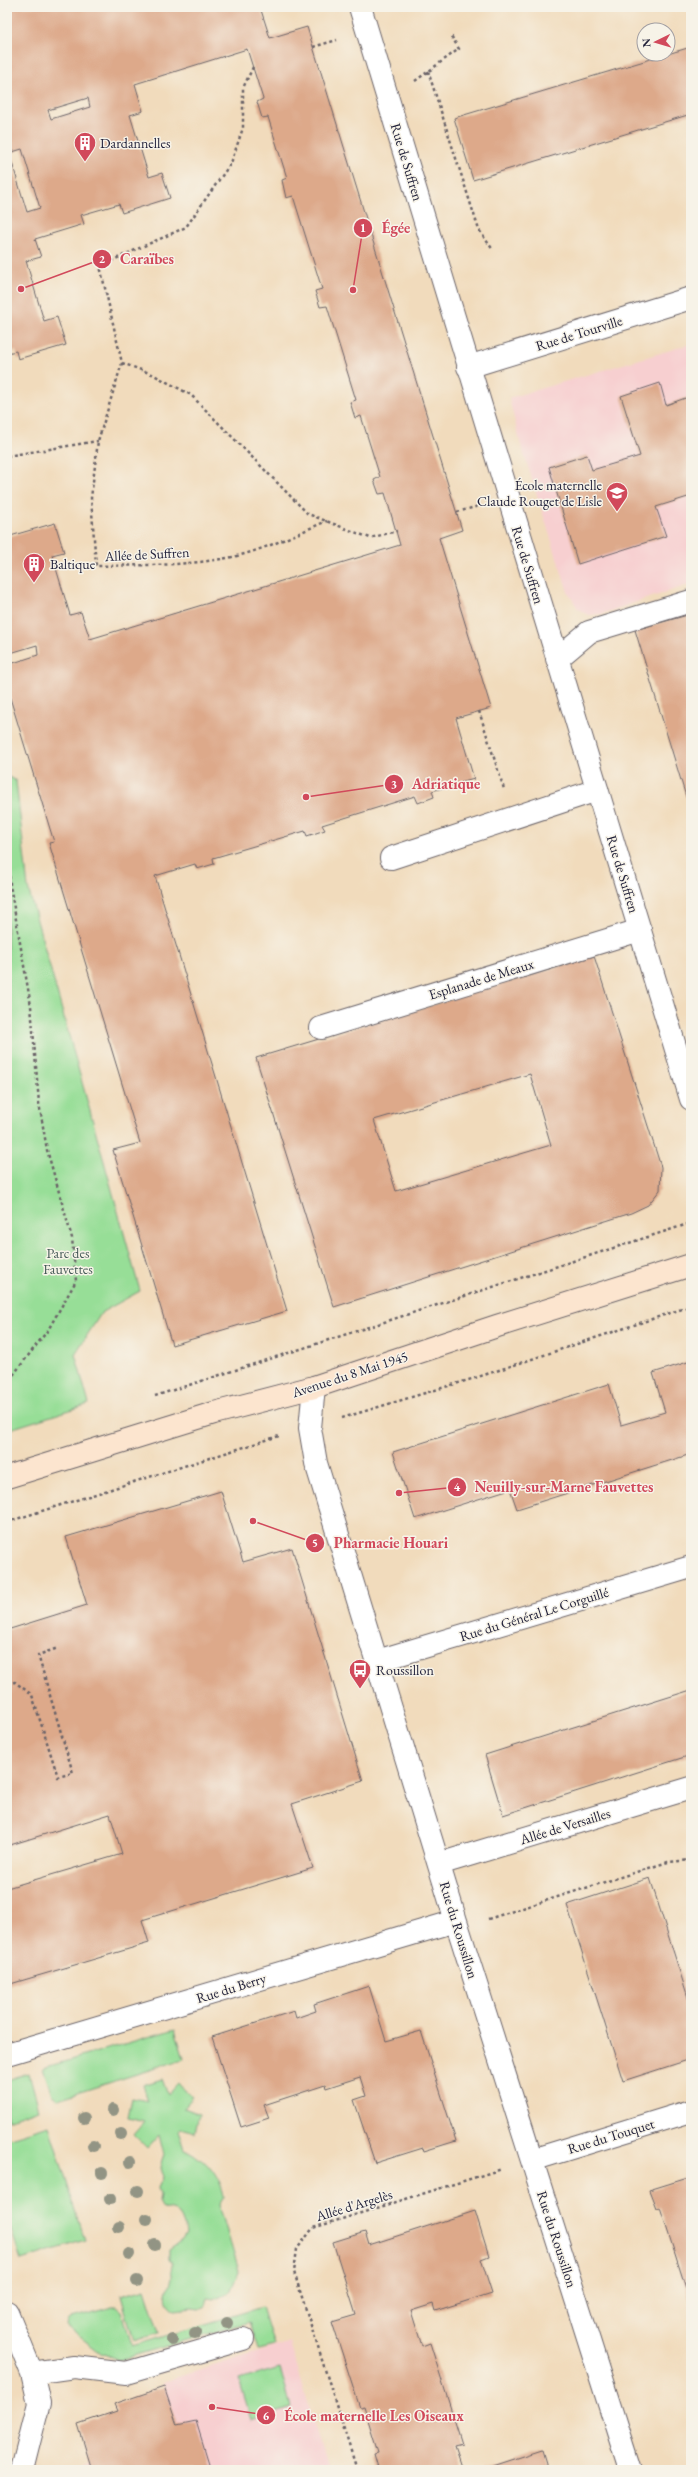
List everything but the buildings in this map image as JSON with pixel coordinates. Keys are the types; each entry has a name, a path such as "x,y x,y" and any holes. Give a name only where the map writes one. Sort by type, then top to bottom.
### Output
{"street":[{"name":"Rue de Suffren","path":"360,7 691,1099"},
{"name":"Rue de Tourville","path":"468,367 691,298"},
{"path":"557,659 589,632 691,602"},
{"path":"391,858 597,790"},
{"name":"Esplanade de Meaux","path":"321,1028 640,930"},
{"name":"Avenue du 8 Mai 1945","path":"7,1477 214,1413 314,1387 497,1326 691,1265"},
{"name":"Rue du Roussillon","path":"314,1387 310,1428 316,1463 456,1921 630,2470"},
{"name":"Rue du Général Le Corguillé","path":"377,1661 691,1567"},
{"name":"Allée de Versailles","path":"439,1864 691,1788"},
{"name":"Rue du Berry","path":"7,2054 456,1921"},
{"name":"Rue du Touquet","path":"532,2160 691,2111"},
{"path":"7,2312 32,2372 39,2403 22,2470"},
{"path":"32,2372 74,2367 126,2373 243,2338"}],"path":[{"path":"388,100 459,49 450,34"},
{"name":"Allée de Suffren","path":"253,67 243,88 243,128 231,163 186,227 100,266 122,363 98,441 91,498 96,566 160,564 222,559 274,544 327,521"},
{"path":"428,71 479,230 493,250"},
{"path":"122,363 152,374 191,395 308,514 370,538 397,531"},
{"path":"7,456 98,441"},
{"path":"479,711 513,818"},
{"path":"7,822 10,885 31,1006 40,1103 47,1150 72,1238 76,1281 48,1330 7,1383"},
{"path":"150,1398 691,1223"},
{"path":"7,1522 475,1378 691,1306"},
{"path":"7,1682 15,1682 32,1695 58,1777 73,1773 38,1655 58,1648"},
{"path":"456,1921 490,1918 668,1862 691,1860"},
{"name":"Allée d'Argelès","path":"357,2470 294,2272 297,2249 313,2228 532,2160"}],"shaded area":[{"name":"École maternelle Claude Rouget de Lisle","path":"691,344 691,584 601,614 588,615 578,609 568,592 520,442 509,398"},
{"path":"290,2342 328,2470 72,2470 90,2464 78,2424 117,2411 114,2404 164,2387 162,2382"}],"green space":[{"name":"Parc des Fauvettes","path":"7,776 16,781 28,888 140,1291 102,1312 75,1354 89,1404 7,1430"},
{"path":"175,2029 184,2059 58,2099 52,2095 43,2068"},
{"path":"29,2073 39,2109 7,2120 7,2080"},
{"path":"162,2079 168,2095 178,2084 193,2097 183,2108 199,2114 195,2133 180,2129 178,2131 184,2149 198,2156 215,2174 219,2182 224,2197 219,2205 239,2271 230,2292 214,2299 207,2298 205,2306 199,2309 192,2308 175,2310 167,2302 166,2297 172,2279 171,2268 173,2263 169,2260 169,2249 182,2240 186,2234 182,2220 177,2212 172,2209 163,2209 159,2202 160,2195 158,2188 163,2177 160,2167 164,2155 159,2135 147,2148 133,2134 144,2121 128,2117 132,2098 148,2101 143,2085"},
{"path":"49,2126 85,2240 21,2260 7,2217 7,2139"},
{"path":"145,2289 159,2333 134,2341 121,2296"},
{"path":"117,2307 122,2311 132,2346 262,2307 274,2346 258,2350 249,2322 119,2360 101,2353 67,2327 68,2321 72,2318"},
{"path":"280,2368 291,2408 251,2420 239,2380"}],"place":[{"name":"Dardannelles","path":"85,162"},
{"name":"Caraïbes","path":"21,289"},
{"name":"Égée","path":"353,290"},
{"name":"École maternelle Claude Rouget de Lisle","path":"617,512"},
{"name":"Baltique","path":"34,584"},
{"name":"Adriatique","path":"306,797"},
{"name":"Neuilly-sur-Marne Fauvettes","path":"399,1493"},
{"name":"Pharmacie Houari","path":"253,1521"},
{"name":"Roussillon","path":"360,1690"},
{"name":"École maternelle Les Oiseaux","path":"212,2407"}]}
